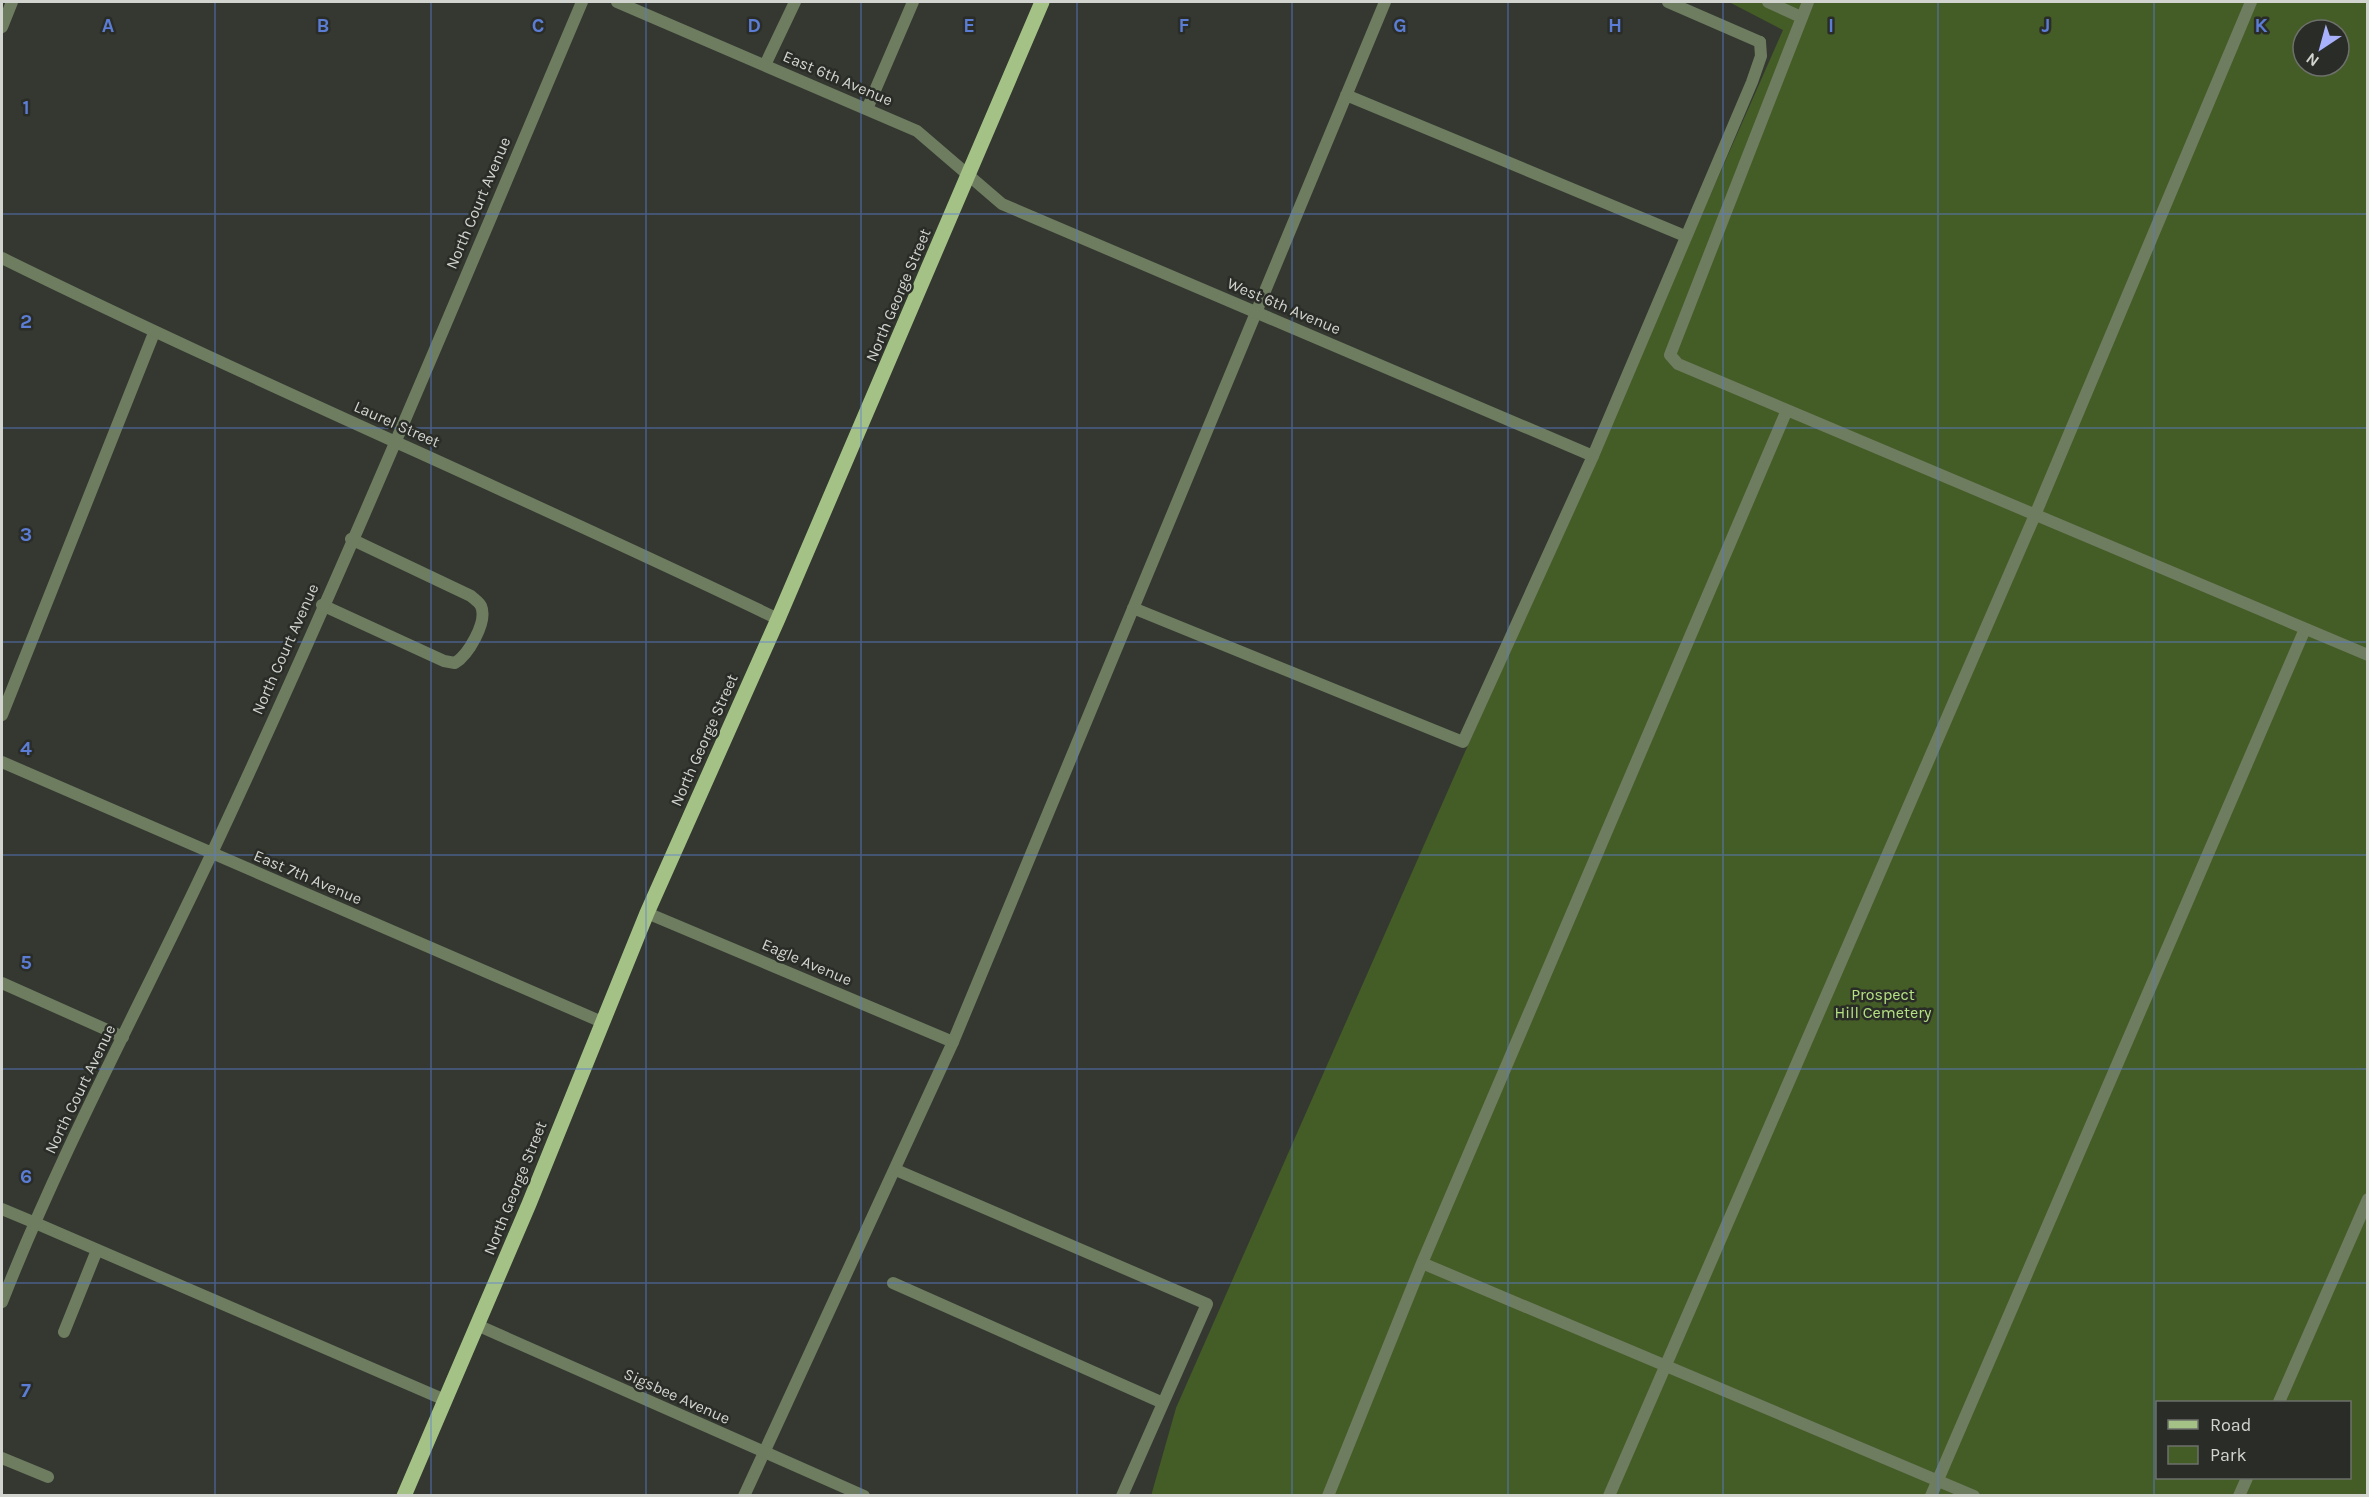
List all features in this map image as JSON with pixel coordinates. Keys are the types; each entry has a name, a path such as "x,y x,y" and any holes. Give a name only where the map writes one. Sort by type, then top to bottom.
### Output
{"main road":[{"name":"North George Street","path":"404,1496 529,1204 647,913 778,619 1041,2"}],"street":[{"path":"2,27 12,2"},
{"name":"North Court Avenue","path":"2,1302 33,1222 212,853 395,441 582,2"},
{"name":"East 6th Avenue","path":"617,2 917,130 969,175"},
{"path":"765,65 795,2"},
{"path":"867,109 913,2"},
{"path":"744,1496 953,1042 1385,2"},
{"path":"1133,608 1463,742 1593,456 1761,56 1760,42 1668,2"},
{"path":"1768,2 1801,17"},
{"path":"1808,2 1670,355 1678,364 2367,655"},
{"path":"1610,1496 2035,515 2251,2"},
{"path":"1346,94 1685,236"},
{"name":"West 6th Avenue","path":"969,175 1002,204 1593,456"},
{"name":"Laurel Street","path":"2,258 154,333 395,441 778,619"},
{"path":"2,715 154,333"},
{"path":"1328,1496 1422,1263 1787,410"},
{"path":"322,605 444,661 455,663 464,657 475,640 483,613 481,604 471,596 351,539"},
{"path":"1931,1496 2306,629"},
{"name":"East 7th Avenue","path":"2,762 602,1022"},
{"name":"Eagle Avenue","path":"647,913 953,1042"},
{"path":"2,983 123,1037"},
{"path":"896,1170 1207,1304 1122,1496"},
{"path":"2279,1401 2367,1199"},
{"path":"2,1209 445,1400"},
{"path":"64,1332 97,1250"},
{"path":"1422,1263 1974,1496"},
{"path":"893,1283 1164,1403"},
{"name":"Sigsbee Avenue","path":"477,1325 864,1496"},
{"path":"2,1458 48,1477"},
{"path":"2239,1496 2247,1479"}],"green space":[{"name":"Prospect Hill Cemetery","path":"1729,2 2367,2 2367,1495 1151,1496 1176,1408 1783,30"}]}
